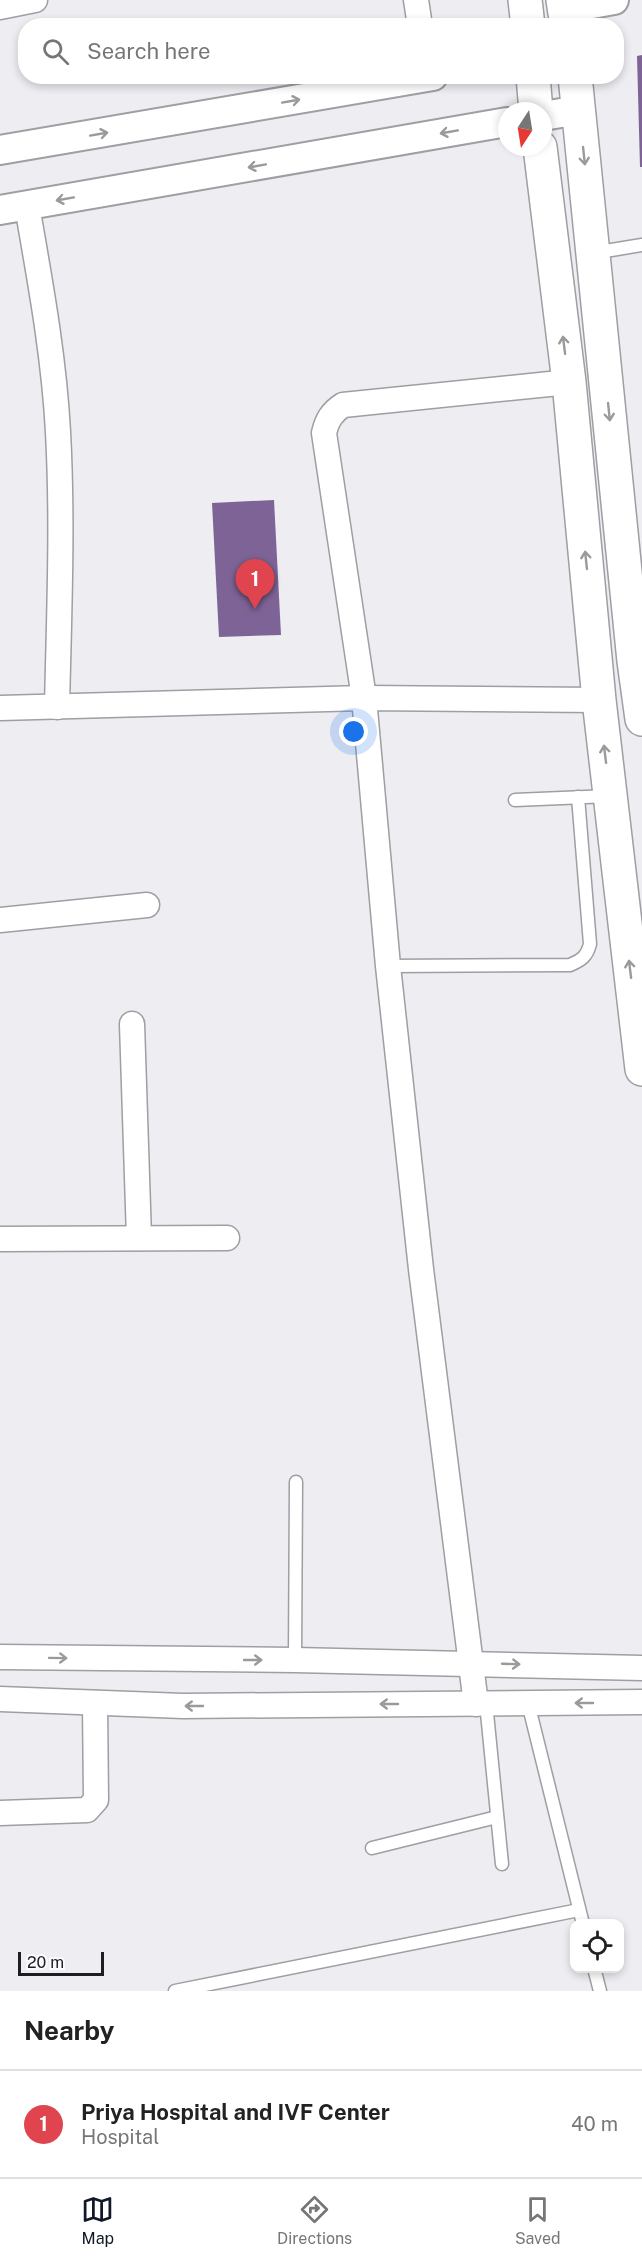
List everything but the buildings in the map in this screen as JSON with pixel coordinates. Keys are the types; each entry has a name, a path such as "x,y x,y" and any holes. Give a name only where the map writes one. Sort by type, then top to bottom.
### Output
{"main road":[{"path":"525,0 527,18"},
{"path":"534,84 535,102"},
{"path":"576,84 638,661 642,719"},
{"path":"541,156 569,382 598,700 594,796 642,1069"}],"street":[{"path":"0,7 35,0"},
{"path":"416,0 419,18"},
{"path":"565,11 614,0"},
{"path":"0,150 389,84"},
{"path":"552,114 579,110"},
{"path":"57,707 60,559 58,432 51,351 14,208 498,124"},
{"path":"481,1704 471,1663 421,1269 388,966 364,698 324,433 327,421 335,410 343,405 569,382"},
{"path":"0,708 364,698 598,700"},
{"path":"0,920 147,905"},
{"path":"132,1023 139,1238"},
{"path":"0,1239 227,1238"},
{"path":"0,1657 471,1663 642,1668"},
{"path":"0,1700 183,1706 642,1702"},
{"path":"0,1813 87,1810 96,1800 95,1702"}],"lane":[{"path":"594,253 642,244"},
{"path":"388,966 570,965 581,960 588,953 594,796 515,800"},
{"path":"295,1660 296,1482"},
{"path":"528,1703 582,1919"},
{"path":"481,1704 502,1864"},
{"path":"372,1848 497,1817"},
{"path":"175,1991 579,1910"},
{"path":"595,1973 600,1991"}],"place":[{"name":"Priya Hospital and IVF Center","path":"255,609"}]}
